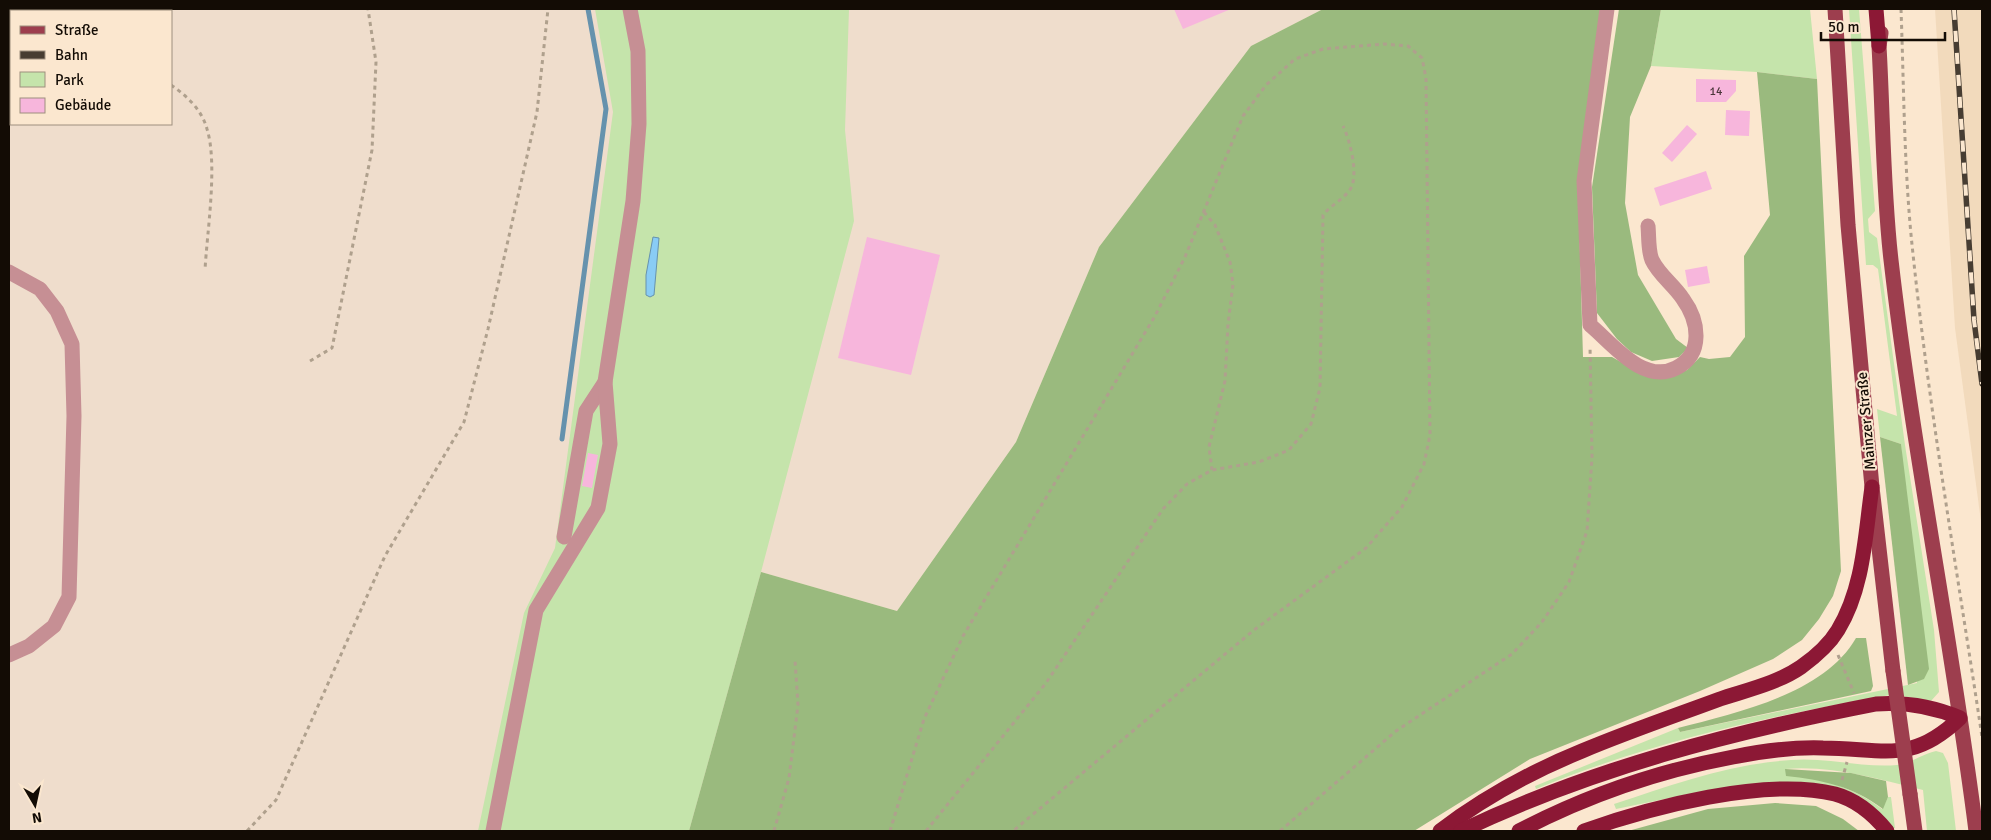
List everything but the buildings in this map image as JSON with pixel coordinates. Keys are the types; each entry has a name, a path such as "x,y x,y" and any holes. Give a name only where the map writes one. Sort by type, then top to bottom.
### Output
{"highway":[{"path":"1876,9 1879,46"},
{"path":"1440,831 1491,798 1580,752 1648,724 1776,680 1800,668 1823,649 1837,631 1850,608 1857,587 1872,487"},
{"path":"1460,831 1574,782 1663,753 1708,741 1876,704 1926,706 1960,718 1941,735 1907,750 1885,752 1831,748 1796,748 1734,756 1689,766 1602,793 1518,831"},
{"path":"1584,831 1631,816 1707,799 1786,789 1836,795 1854,802 1874,816 1887,831"}],"main road":[{"name":"Mainzer Straße","path":"1835,9 1848,225 1872,487 1893,671 1915,831"},
{"path":"1883,9 1879,46 1892,268 1910,407 1960,718 1976,831"}],"lane":[{"path":"493,831 536,610 598,508 610,444 605,382 633,201 636,163 638,51 630,9"},
{"path":"1607,9 1584,181 1590,325 1630,361 1654,372 1669,372 1680,366 1691,355 1697,344 1697,332 1684,299 1660,273 1651,258 1648,226"},
{"path":"9,272 40,289 57,311 72,344 74,416 69,597 54,626 29,646 9,655"},
{"path":"564,537 586,411 605,382"}],"path":[{"path":"310,361 332,348 372,150 376,62 368,9"},
{"path":"247,831 276,800 385,556 464,422 537,112 548,9"},
{"path":"1901,9 1908,204 1913,253 1930,404 1982,737"},
{"path":"890,831 924,719 963,636 1155,316 1185,257 1243,116 1266,84 1294,60 1323,49 1384,44 1408,46 1422,58 1426,78 1430,435 1424,464 1402,507 1366,548 1254,630 1012,831"},
{"path":"172,86 195,105 207,128 212,160 204,270"},
{"path":"926,831 1046,683 1163,509 1187,484 1212,470 1259,462 1289,450 1311,424 1320,388 1323,215 1350,191 1353,181 1351,141 1343,126"},
{"path":"1204,212 1215,225 1230,262 1233,284 1228,324 1225,381 1209,447 1212,470"},
{"path":"1280,831 1396,731 1512,654 1542,622 1569,582 1588,531 1592,457 1590,369"},
{"path":"774,831 789,778 798,705 795,660"},
{"path":"1841,662 1854,692"}],"shaded area":[{"path":"9,9 1323,9 1251,46 1099,247 1016,442 897,611 761,572 689,831 9,831"},
{"path":"1935,9 1982,9 1982,529 1955,328"}],"green space":[{"path":"595,9 849,9 845,130 854,221 761,572 689,831 478,831 524,613 555,548 613,112"},
{"path":"1323,9 1602,9 1579,219 1583,357 1612,357 1637,371 1669,376 1687,370 1700,357 1709,359 1730,357 1745,337 1744,256 1770,215 1757,72 1817,79 1841,571 1833,596 1819,619 1802,640 1773,659 1700,691 1530,759 1414,831 689,831 761,572 897,611 1016,442 1099,247 1251,46"},
{"path":"1619,9 1661,9 1651,66 1630,117 1625,203 1638,275 1676,339 1688,348 1679,357 1652,361 1631,352 1617,339 1597,313 1592,187"},
{"path":"1661,9 1810,9 1817,79 1757,72 1651,66"},
{"path":"1849,9 1859,9 1875,211 1868,219 1869,232 1877,238 1905,445 1934,630 1939,692 1931,701 1890,695 1710,732 1622,757 1536,789 1535,786 1678,728 1680,732 1917,683 1901,444 1880,437 1877,409 1897,416 1878,269 1873,265 1866,265"},
{"path":"1880,437 1901,444 1929,669 1924,679 1908,685"},
{"path":"1856,638 1866,638 1873,686 1871,691 1680,732 1678,728 1751,708 1801,687 1823,674 1842,657"},
{"path":"1936,751 1943,753 1948,763 1956,831 1927,831 1923,790 1854,774 1820,769 1785,769 1848,789 1882,809 1888,797 1891,797 1895,828 1892,829 1856,799 1709,790 1616,809 1614,804 1701,776 1768,762 1804,759 1884,766 1897,765"},
{"path":"1785,769 1851,773 1886,781 1888,797 1883,809 1872,801 1837,785 1786,776"},
{"path":"1775,803 1816,806 1843,819 1859,831 1628,831 1708,809"}],"water":[{"path":"653,237 659,238 654,295 650,297 646,295 646,275"}],"waterway":[{"path":"562,439 606,109 588,9"}],"railway":[{"path":"1954,9 1974,320 1982,384"}]}
